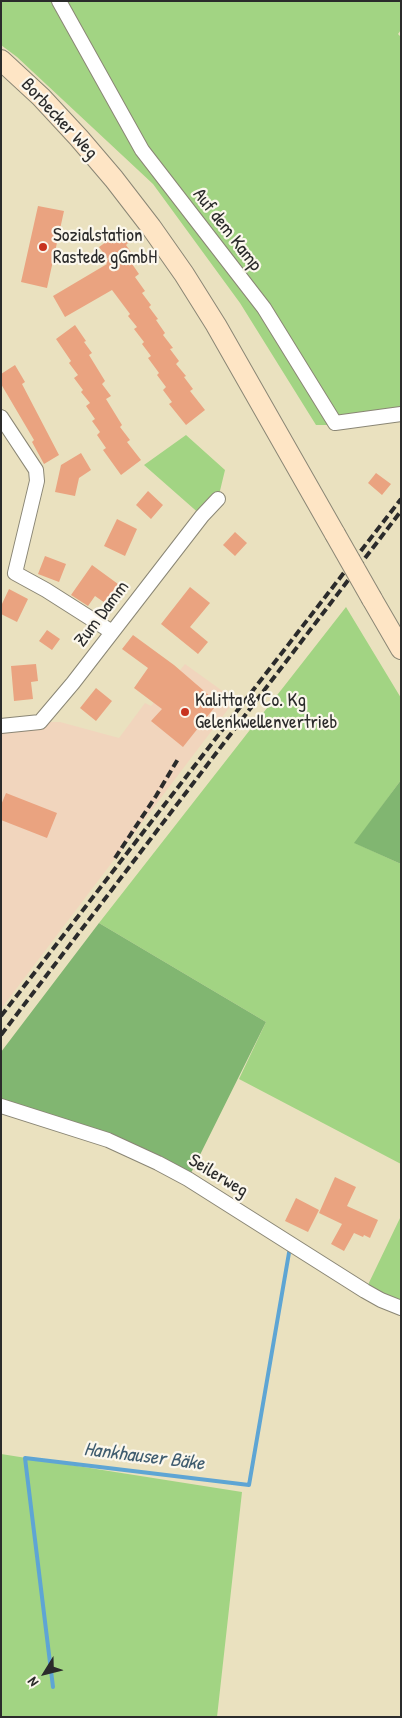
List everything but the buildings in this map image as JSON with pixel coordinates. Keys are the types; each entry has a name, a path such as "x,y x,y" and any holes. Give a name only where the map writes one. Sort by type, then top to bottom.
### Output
{"street":[{"name":"Auf dem Kamp","path":"59,1 142,150 264,308 335,423 401,414"},
{"name":"Borbecker Weg","path":"1,60 41,97 114,179 151,226 184,274 216,326 401,649"},
{"path":"1,417 36,470 37,481 15,573 46,590 112,632"},
{"name":"Zum Damm","path":"1,726 40,722 73,683 218,498"},
{"name":"Seilerweg","path":"1,1106 108,1140 158,1163 188,1179 365,1291 401,1308"}],"shaded area":[{"path":"185,664 235,700 1,1009 1,726 60,722 119,738 145,703 151,706"}],"green space":[{"path":"1,1 401,1 401,30 398,34 401,37 401,416 335,425 316,425 240,303 153,184 17,57 1,45"},
{"path":"186,435 225,470 218,499 202,516 144,465"},
{"path":"346,607 401,698 401,780 355,843 401,864 401,1164 239,1079 266,1022 99,923"},
{"path":"401,780 401,864 354,843"},
{"path":"99,923 266,1022 188,1179 1,1105 1,1052"},
{"path":"401,1216 401,1308 365,1291"},
{"path":"1,1454 242,1492 217,1717 1,1717"}],"waterway":[{"name":"Hankhauser Bäke","path":"53,1687 25,1458 249,1485 290,1247"}],"railway":[{"path":"1,1016 401,499"},
{"path":"1,1035 401,511"},
{"path":"115,858 178,759"}],"place":[{"name":"Sozialstation Rastede gGmbH","path":"43,247"},
{"name":"Kalitta & Co. Kg Gelenkwellenvertrieb","path":"185,712"}]}
